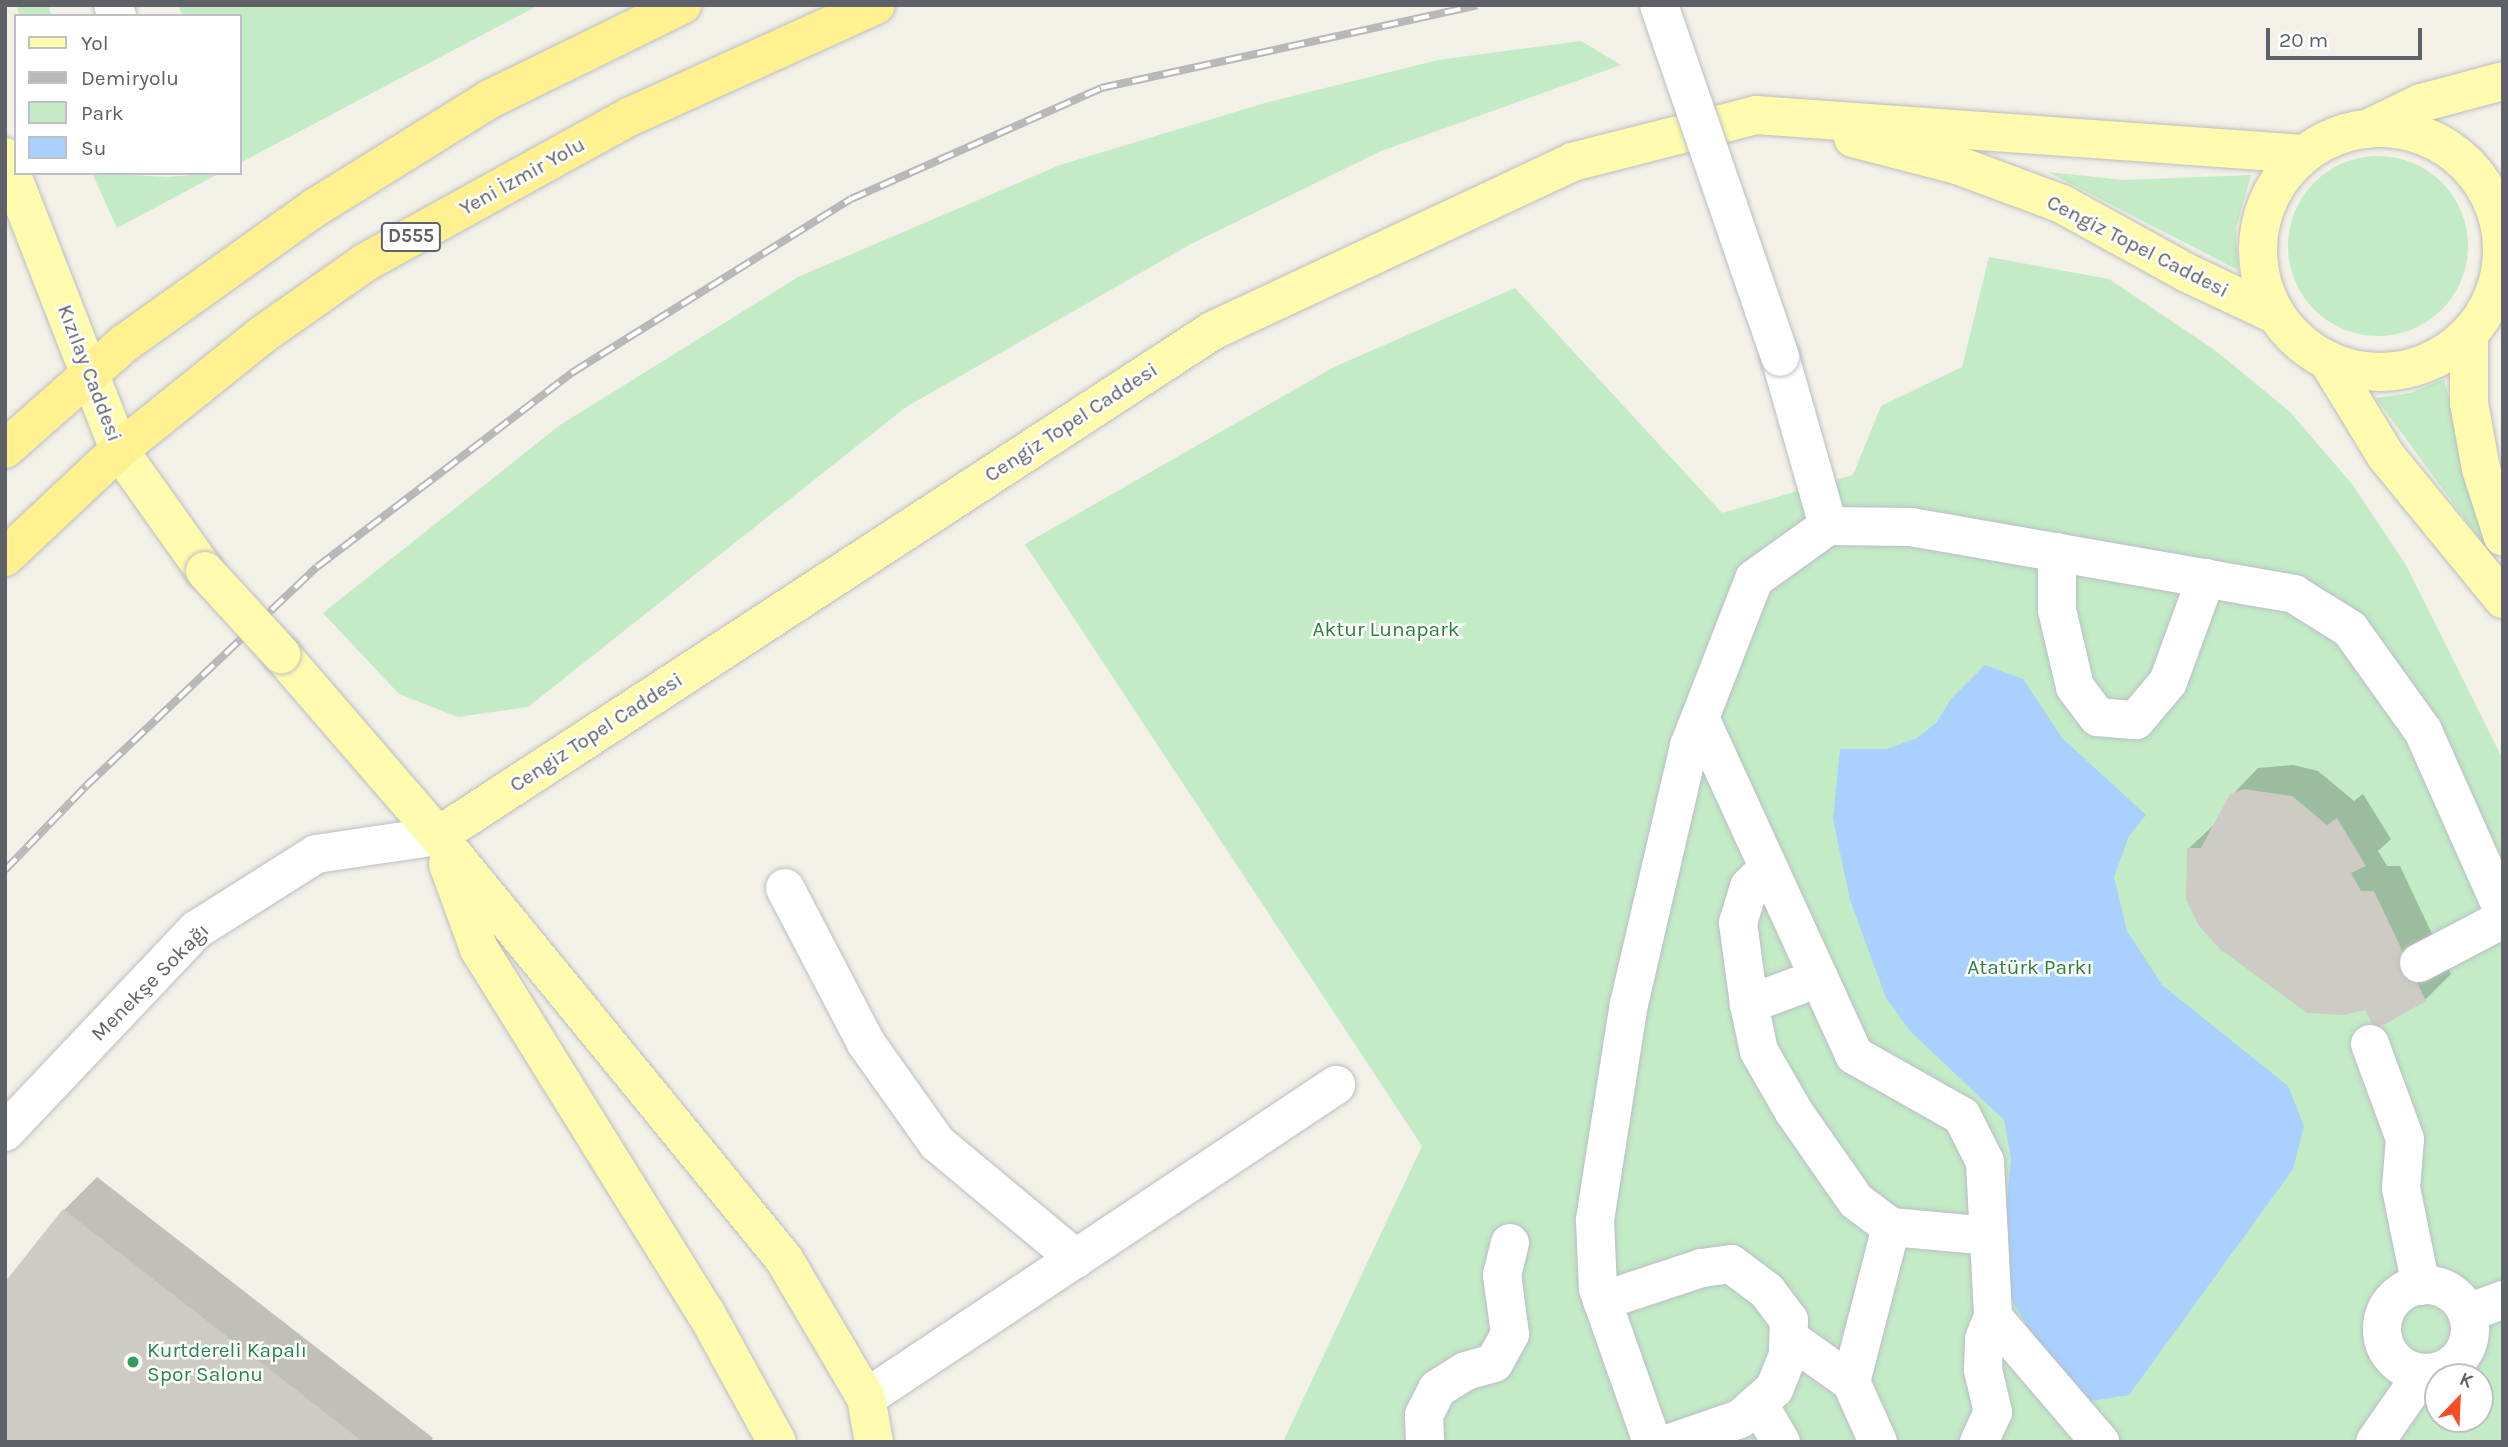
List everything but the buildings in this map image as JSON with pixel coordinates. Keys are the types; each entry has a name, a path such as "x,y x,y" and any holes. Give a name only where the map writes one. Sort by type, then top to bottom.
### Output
{"highway":[{"path":"5,449 87,373 327,200 490,99 682,5"},
{"name":"Yeni İzmir Yolu","path":"5,557 119,450 262,335 366,262 629,117 876,5"}],"main road":[{"path":"2367,129 2421,103 2503,80"},
{"name":"Cengiz Topel Caddesi","path":"438,836 1212,331 1572,162 1756,115 2304,154"},
{"name":"Cengiz Topel Caddesi","path":"1756,115 1957,165 2062,204 2185,272 2276,315"},
{"name":"Cengiz Topel Caddesi","path":"2367,129 2403,130 2436,142 2465,162 2487,190 2500,223 2502,257 2497,286 2469,335 2436,358 2388,372 2357,370 2328,360 2299,341 2276,315 2262,282 2257,247 2263,212 2279,180 2304,154 2334,137 2367,129"},
{"name":"Kızılay Caddesi","path":"5,158 52,270 87,373 119,450 205,571 281,654 438,836 784,1259 866,1398"},
{"name":"Cengiz Topel Caddesi","path":"2469,335 2469,403 2481,468 2503,537"},
{"name":"Cengiz Topel Caddesi","path":"2328,360 2386,456 2503,599"},
{"path":"438,836 479,949 706,1313 777,1442"},
{"path":"866,1398 874,1442"}],"street":[{"path":"1659,5 1780,357 1828,526"},
{"path":"1652,1442 1602,1301 1595,1220 1629,1004 1689,746 1754,579 1828,526 1911,527 2294,594 2350,629 2423,731 2503,911"},
{"path":"2057,552 2057,610 2075,687 2098,717 2136,720 2168,682 2206,578"},
{"path":"1700,718 1854,1055 1962,1116 1985,1162 1993,1317 1984,1339 1983,1360 1993,1412 1979,1442"},
{"name":"Menekşe Sokağı","path":"5,1132 196,930 316,854 438,836"},
{"path":"1768,868 1749,887 1738,923 1749,1004 1759,1051 1794,1112 1856,1201 1891,1227 1989,1236"},
{"path":"785,888 866,1043 937,1143 1076,1259"},
{"path":"2419,963 2503,919"},
{"path":"1749,1004 1819,978"},
{"path":"2370,1044 2405,1139 2401,1188 2421,1286"},
{"path":"866,1398 1336,1085"},
{"path":"1851,1382 1891,1227"},
{"path":"1425,1442 1424,1415 1437,1389 1466,1371 1494,1363 1510,1334 1502,1275 1510,1243"},
{"path":"1602,1301 1702,1268 1731,1264 1767,1291 1789,1320 1788,1355 1774,1389 1724,1434 1673,1442"},
{"path":"2421,1286 2448,1292 2467,1312 2469,1335 2461,1355 2438,1371 2423,1373 2396,1362 2382,1336 2382,1322 2396,1297 2421,1286"},
{"path":"2467,1312 2503,1300"},
{"path":"1993,1317 2100,1442"},
{"path":"1789,1338 1851,1382 1878,1442"},
{"path":"2375,1442 2423,1373"},
{"path":"1758,1403 1781,1442"}],"green space":[{"path":"16,5 48,5 51,14 19,14"},
{"path":"178,5 539,5 242,162 242,14 182,14"},
{"path":"1581,41 1621,65 1381,151 1191,244 906,407 528,707 458,717 399,694 323,613 560,425 798,277 1060,165 1265,103 1438,60"},
{"path":"2378,156 2412,163 2428,171 2441,183 2453,196 2461,212 2468,246 2461,280 2453,296 2441,309 2428,321 2412,329 2378,336 2344,329 2328,321 2315,309 2303,296 2295,280 2288,246 2295,212 2303,196 2315,183 2328,171 2344,163"},
{"path":"2048,172 2124,180 2251,175 2236,228 2238,270"},
{"path":"93,175 216,175 117,228"},
{"name":"Atatürk Parkı","path":"1989,257 2109,279 2216,351 2290,412 2352,484 2406,565 2503,760 2503,1442 1283,1442 1422,1146 1025,544 1334,367 1515,288 1722,513 1853,475 1881,406 1962,367"},
{"path":"2444,379 2486,548 2376,398 2410,393"}],"water":[{"path":"1985,665 2023,679 2062,738 2146,815 2129,836 2114,877 2127,931 2162,985 2288,1086 2304,1126 2293,1169 2129,1395 2091,1401 2041,1349 2010,1297 2005,1223 2011,1158 2004,1120 1910,1031 1886,998 1850,900 1833,819 1840,749 1887,749 1917,738 1936,723 1951,699"}],"railway":[{"path":"5,870 86,786 317,567 573,372 851,199 1101,88 1477,5"}],"place":[{"name":"Kurtdereli Kapalı Spor Salonu","path":"133,1362"}],"park label":[{"name":"Aktur Lunapark","path":"1386,629"}]}
